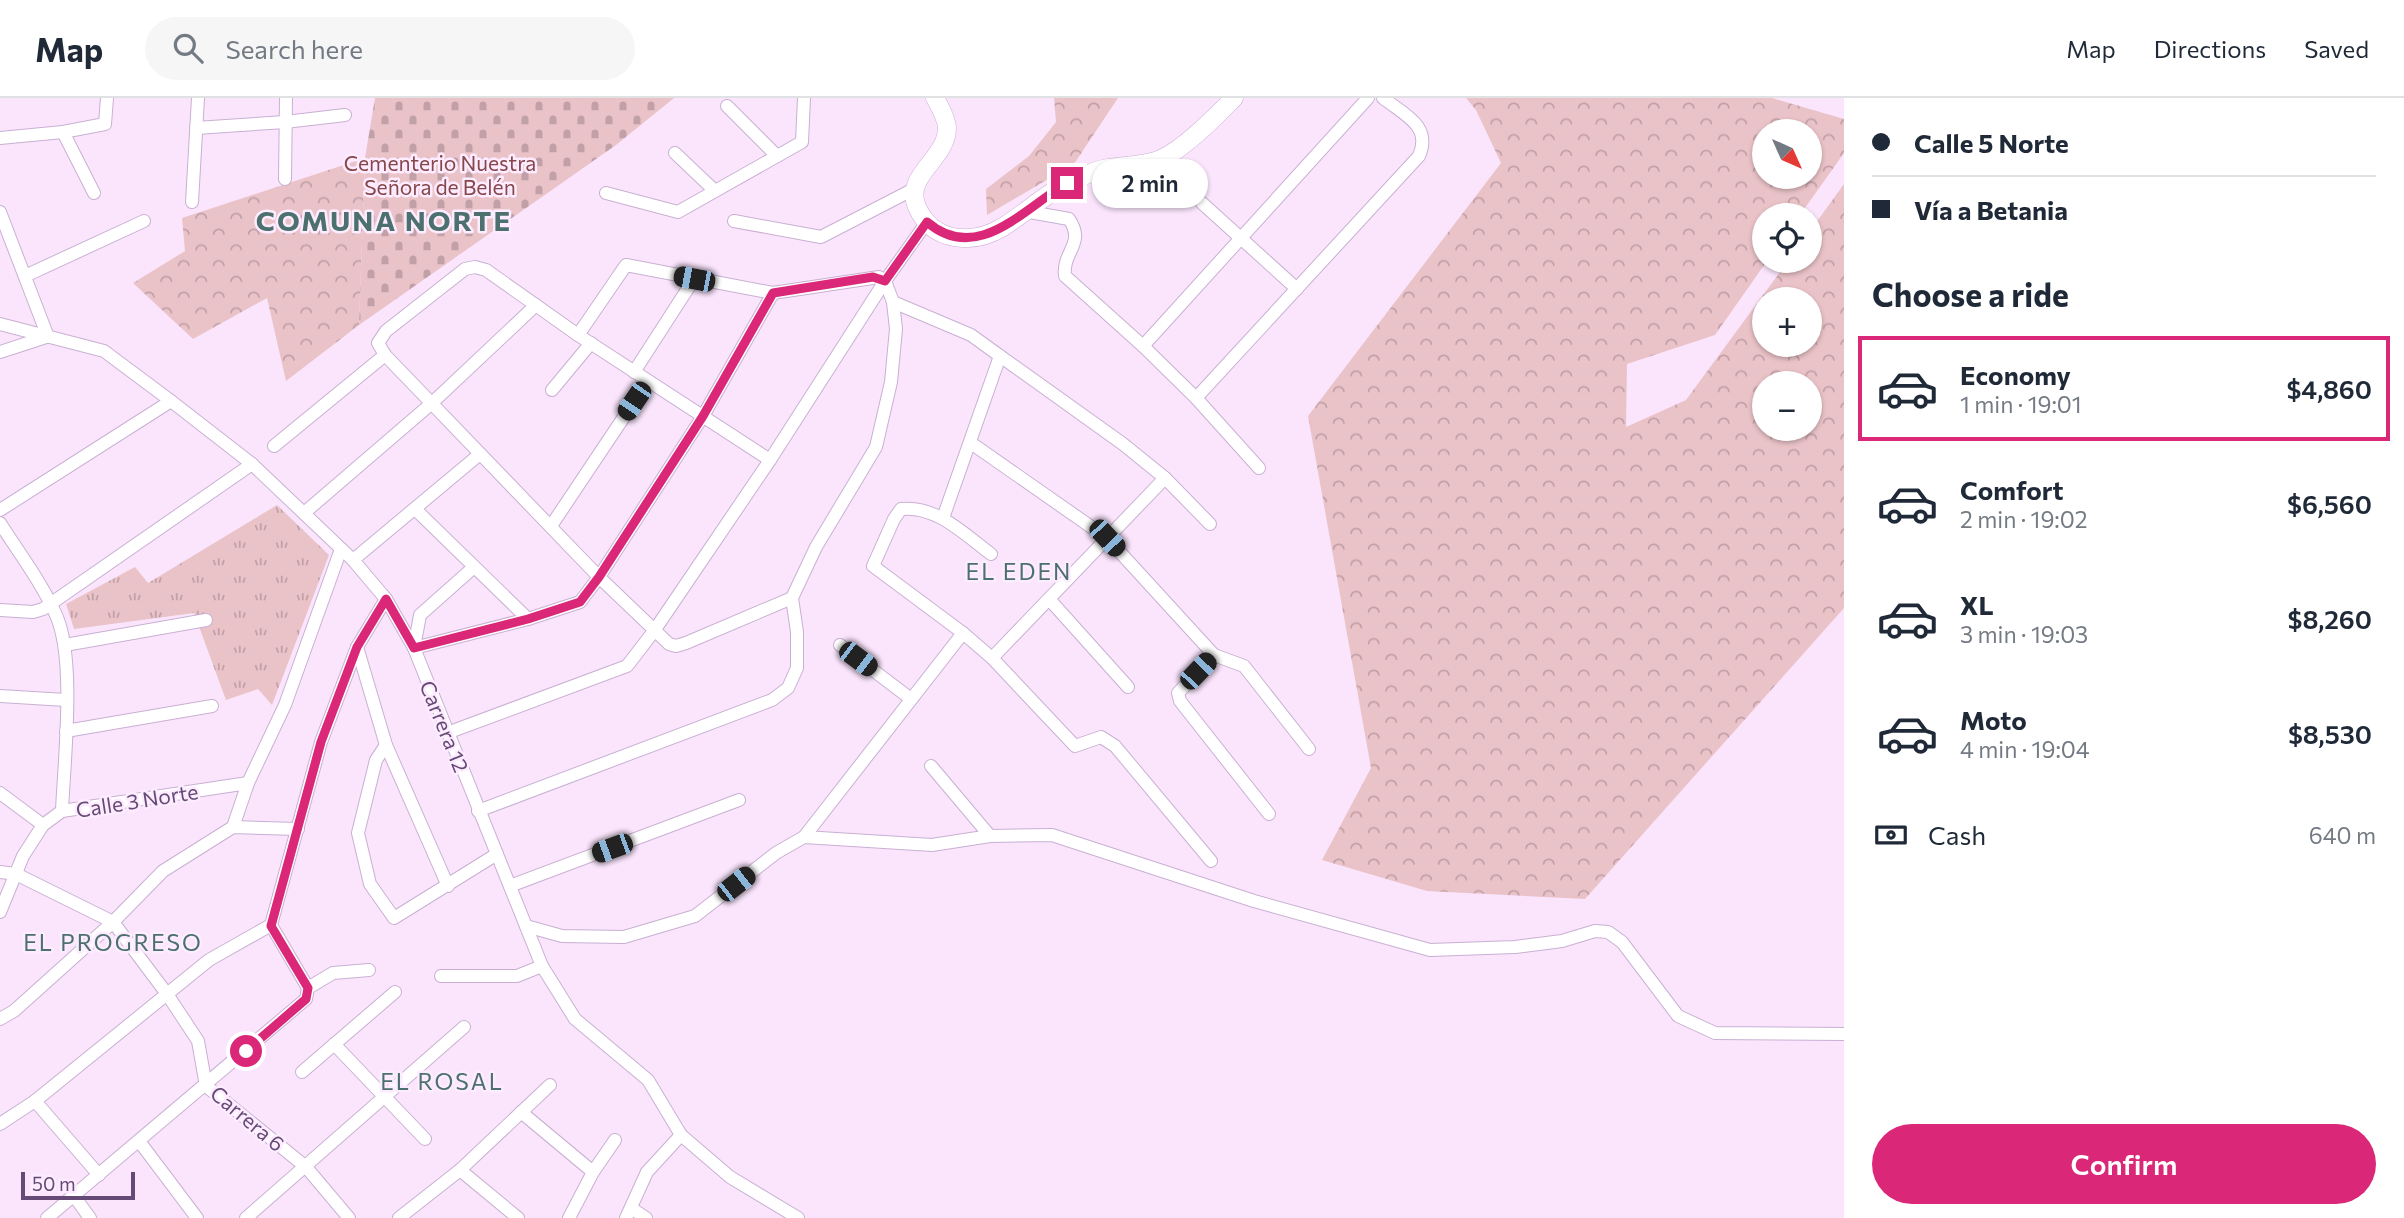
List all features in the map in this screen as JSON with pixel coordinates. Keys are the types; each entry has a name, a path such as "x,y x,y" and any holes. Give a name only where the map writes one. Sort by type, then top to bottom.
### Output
{"street":[{"path":"0,138 63,132 105,124 107,98"},
{"path":"192,202 198,98"},
{"path":"285,179 286,98"},
{"path":"606,193 678,212 802,142 804,98"},
{"path":"935,98 947,127 939,155 924,170 914,189 916,206 927,222 946,236 959,239 981,237 1003,227 1057,189 1091,172 1160,160 1187,141 1234,98"},
{"path":"1143,346 1368,98"},
{"path":"1196,398 1419,156 1425,144 1420,127 1383,98"},
{"path":"727,106 778,156"},
{"path":"196,128 345,115"},
{"path":"63,132 94,193"},
{"path":"675,153 715,191"},
{"path":"734,221 821,237 914,189"},
{"path":"1202,203 1297,289"},
{"path":"1024,211 1069,219 1077,237 1064,264 1065,276 1196,398 1259,468"},
{"path":"0,212 48,337 0,352"},
{"path":"25,276 144,220"},
{"path":"447,733 627,666 654,631 770,460 885,281 927,222"},
{"path":"578,335 626,265 773,293 873,277 885,281"},
{"path":"770,460 591,344 486,270 475,267 465,269 386,331 377,343 385,355 480,454 668,644 676,646 792,598"},
{"path":"634,372 694,279"},
{"path":"478,811 772,699 788,688 797,668 797,632 792,598 816,547 876,447 891,382 896,329 893,302 885,281"},
{"path":"474,567 420,615 414,648 528,619 580,602 703,416 773,293"},
{"path":"893,302 971,335 1123,444 1165,478 1210,524"},
{"path":"304,513 432,403 536,305"},
{"name":"Carrera 12","path":"0,324 104,351 252,464 353,560 386,599 414,648 542,966 575,1020 648,1080 681,1135 730,1177 798,1218"},
{"path":"552,390 591,344"},
{"path":"274,446 385,355"},
{"path":"943,518 1000,356"},
{"path":"551,526 648,381"},
{"path":"0,510 172,401"},
{"path":"971,443 1107,538 1214,655 1244,666 1309,749"},
{"path":"353,560 480,454"},
{"path":"0,610 33,612 50,603 252,464"},
{"path":"992,658 1165,478"},
{"path":"991,554 943,518 915,508 901,509 873,566 992,658 1075,746 1101,737 1115,746 1211,861"},
{"path":"415,509 528,619"},
{"path":"0,523 57,616 65,645 66,731 62,811"},
{"path":"233,827 248,783 285,705 341,549"},
{"path":"0,1124 35,1101 209,960 271,926 321,742 357,647 386,599"},
{"path":"1049,599 1128,687"},
{"path":"65,645 206,620"},
{"path":"526,926 562,936 624,937 695,916 776,853 804,837 963,633"},
{"path":"840,645 911,699"},
{"path":"357,647 386,744 448,886"},
{"path":"1214,655 1178,693 1180,701 1269,814"},
{"path":"0,696 66,700"},
{"path":"66,731 212,706"},
{"path":"386,744 376,760 358,833 370,884 394,918 497,854"},
{"path":"931,766 990,836"},
{"name":"Calle 3 Norte","path":"0,912 16,874 43,825 62,811 248,783"},
{"path":"0,793 43,825"},
{"path":"510,886 738,800"},
{"path":"0,1019 14,1011 114,922 163,871 233,827 298,829"},
{"path":"804,837 932,845 990,836 1052,835 1254,901 1430,950 1515,947 1562,942 1595,931 1608,932 1622,942 1678,1016 1715,1033 1844,1034"},
{"name":"Carrera 6","path":"0,872 16,874 114,922 167,993 198,1041 206,1086 306,1167 349,1218"},
{"path":"47,1218 306,999 308,988 271,926"},
{"path":"441,976 517,976 542,966"},
{"path":"308,988 334,973 369,970"},
{"path":"302,1072 394,992"},
{"path":"246,1218 464,1027"},
{"path":"334,1044 425,1139"},
{"path":"399,1218 460,1170 550,1085"},
{"path":"35,1101 99,1175"},
{"path":"521,1112 593,1171"},
{"path":"646,1218 628,1213 647,1172 681,1135"},
{"path":"569,1218 593,1171 614,1140"},
{"path":"139,1141 197,1218"},
{"path":"460,1170 519,1218"},
{"path":"74,1196 90,1218"}],"green space":[{"name":"Cementerio Nuestra Señora de Belén","path":"375,98 674,98 616,145 359,325 365,158"},
{"path":"1054,98 1118,98 1074,164 987,215 986,189 1029,156 1056,122"},
{"path":"1466,98 1772,98 1844,119 1844,153 1822,184 1822,119 1752,119 1752,189 1818,189 1809,203 1752,203 1752,273 1759,273 1715,335 1627,364 1626,427 1686,400 1752,310 1752,357 1822,357 1822,287 1769,287 1779,273 1822,273 1822,214 1844,184 1844,608 1585,899 1427,891 1322,860 1371,768 1308,416 1501,163 1476,110"},
{"path":"365,158 359,325 286,381 267,298 193,339 133,283 185,251 182,218"},
{"path":"277,505 329,555 272,705 258,689 226,700 194,613 74,629 66,604 135,567 148,583"}],"district":[{"name":"COMUNA NORTE","path":"384,220"},
{"name":"EL EDEN","path":"1019,571"},
{"name":"EL PROGRESO","path":"113,942"},
{"name":"EL ROSAL","path":"442,1081"}],"route":[{"path":"246,1051 309,994 271,926 321,742 357,647 386,599 414,648 528,619 580,602 703,416 773,293 873,277 885,281 927,222 946,236 959,239 981,237 1003,227 1067,183"}]}
